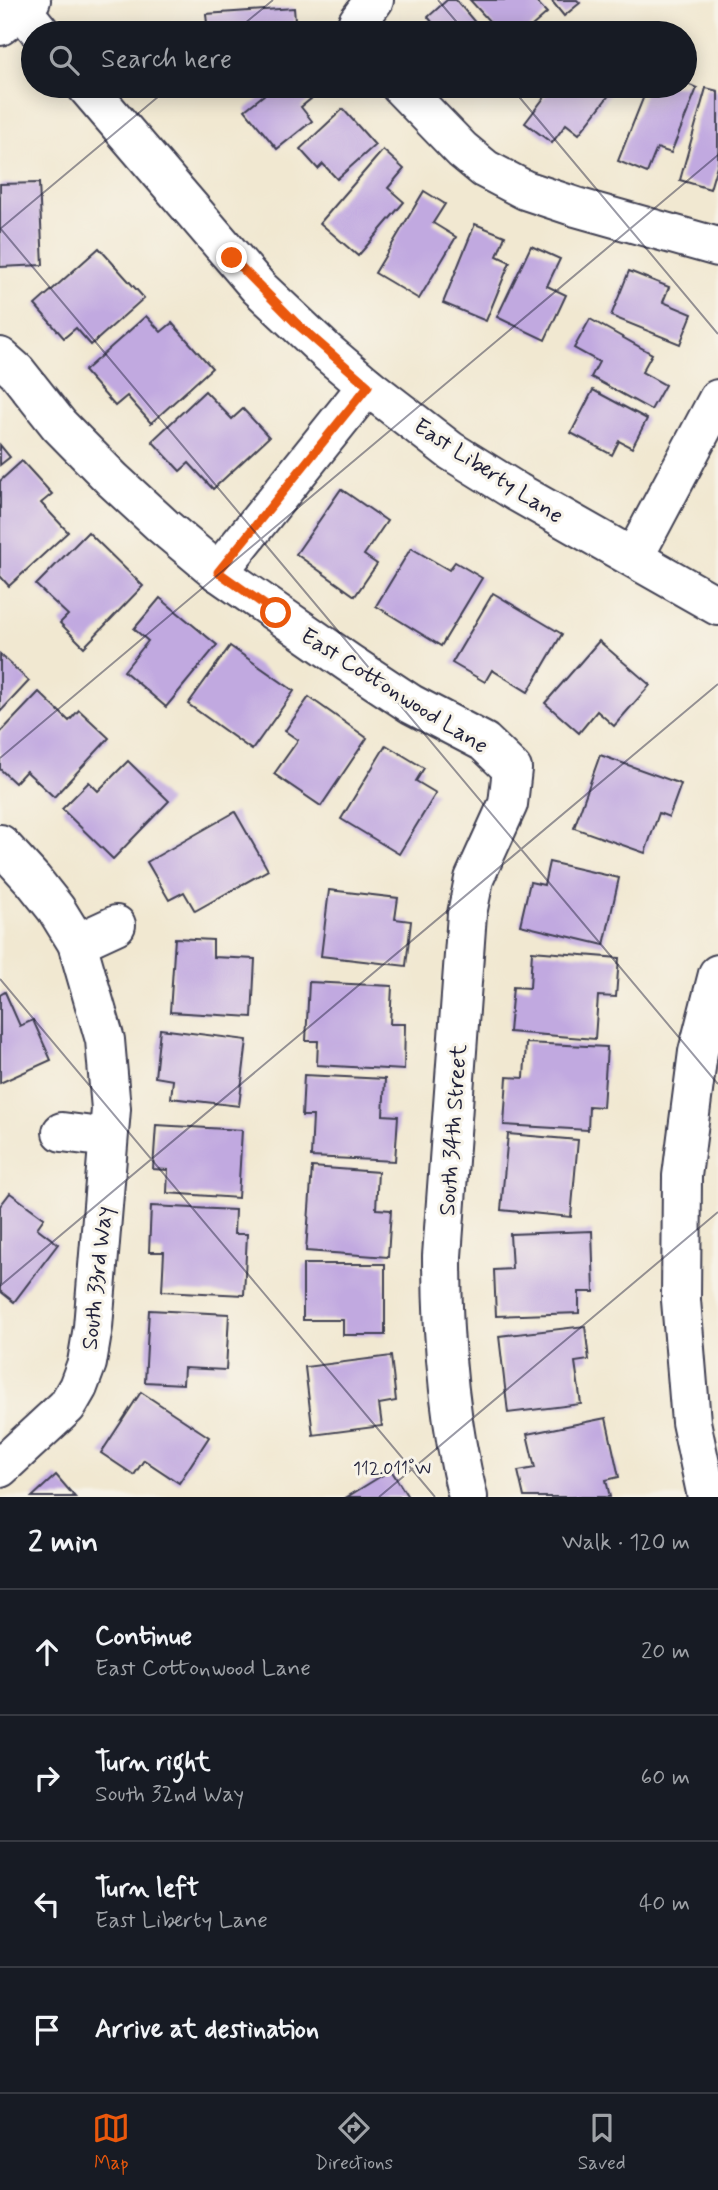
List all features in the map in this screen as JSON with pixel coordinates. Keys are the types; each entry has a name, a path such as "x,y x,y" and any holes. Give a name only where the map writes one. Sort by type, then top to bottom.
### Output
{"street":[{"name":"East Liberty Lane","path":"96,98 259,288 327,352 368,386 451,451 550,511 718,606"},
{"path":"412,98 462,150 485,169 525,190 718,247"},
{"name":"East Cottonwood Lane","path":"0,357 17,372 59,425 113,480 218,572 411,704 484,742 512,769"},
{"path":"218,572 368,386"},
{"path":"634,557 718,399"},
{"name":"South 34th Street","path":"468,1497 450,1403 442,1313 442,1256 467,914 474,879 508,804 512,769"},
{"name":"South 33rd Way","path":"0,844 56,909 77,943 105,1040 111,1109 93,1327 87,1363 67,1406 0,1468"},
{"path":"77,943 117,925"},
{"path":"707,1497 691,1422 681,1300 682,1176 698,1052 718,974"},
{"path":"62,1132 108,1138"}],"building":[{"path":"447,0 456,0 474,21 431,21 428,17"},
{"path":"470,0 535,0 547,13 538,21 489,21"},
{"path":"551,0 577,0 580,3 564,16"},
{"path":"294,8 295,21 207,21 206,14"},
{"path":"706,88 718,91 718,162 710,189 680,180"},
{"path":"260,98 312,98 301,107 312,121 277,149 245,110"},
{"path":"544,98 607,98 579,134 566,124 552,143 525,123"},
{"path":"643,98 693,98 671,153 657,148 647,173 618,161"},
{"path":"343,109 375,145 337,179 323,164 318,169 300,149"},
{"path":"383,150 404,169 388,188 404,202 358,256 320,223"},
{"path":"39,183 43,265 0,267 0,184"},
{"path":"424,191 445,204 433,223 456,237 419,299 375,273"},
{"path":"475,224 505,236 497,256 510,262 486,321 443,303"},
{"path":"531,246 560,259 547,286 566,295 545,340 497,317"},
{"path":"99,248 144,298 91,345 76,328 64,338 35,305"},
{"path":"629,271 669,287 663,302 692,314 680,344 611,316"},
{"path":"146,316 161,332 172,323 212,368 151,423 127,396 115,406 84,371"},
{"path":"590,319 652,354 642,372 665,385 651,410 591,377 599,362 574,348"},
{"path":"593,390 647,419 632,448 619,441 612,455 571,433"},
{"path":"205,391 232,419 243,409 269,437 213,489 189,463 180,471 152,441"},
{"path":"0,445 10,457 0,465"},
{"path":"22,461 52,494 41,503 68,532 9,586 0,576 0,481"},
{"path":"341,489 387,521 364,555 377,564 355,596 296,554"},
{"path":"88,532 143,586 84,647 60,623 68,615 36,585"},
{"path":"411,548 449,570 455,562 482,578 441,646 376,606"},
{"path":"493,593 562,634 528,692 492,670 485,682 452,663"},
{"path":"160,598 217,645 166,707 124,671 148,641 134,629"},
{"path":"599,641 650,685 614,726 597,711 579,733 545,703"},
{"path":"230,646 294,691 252,750 188,704"},
{"path":"0,654 29,681 0,712"},
{"path":"39,692 69,721 79,710 109,738 54,797 26,771 15,783 0,769 0,733"},
{"path":"309,697 367,738 321,806 274,774 298,740 285,731"},
{"path":"386,745 424,768 416,781 436,793 399,854 341,819"},
{"path":"600,755 681,784 669,817 659,813 645,853 574,828"},
{"path":"128,761 169,801 113,859 62,809 89,782 98,791"},
{"path":"235,812 268,870 195,911 184,892 169,900 147,862"},
{"path":"549,862 619,878 604,945 520,925 530,882 544,885"},
{"path":"329,890 398,898 395,919 411,921 406,966 321,956"},
{"path":"175,938 213,940 213,957 255,959 252,1017 170,1012"},
{"path":"532,951 619,958 616,997 598,996 595,1039 509,1032 513,987 530,988"},
{"path":"309,982 392,986 390,1024 405,1024 404,1070 317,1065 318,1041 306,1041"},
{"path":"5,992 20,1026 33,1020 51,1060 0,1083 0,995"},
{"path":"160,1029 247,1040 239,1106 171,1098 173,1080 155,1077"},
{"path":"526,1043 607,1047 603,1107 589,1106 588,1130 504,1125 507,1077 524,1078"},
{"path":"304,1075 385,1079 383,1115 398,1116 395,1161 311,1157 313,1116 302,1116"},
{"path":"156,1125 242,1130 238,1198 167,1193 168,1170 153,1169"},
{"path":"508,1134 578,1140 571,1217 501,1210"},
{"path":"312,1167 378,1172 376,1209 391,1210 388,1257 306,1251"},
{"path":"10,1193 44,1218 37,1228 58,1244 14,1302 0,1291 0,1206"},
{"path":"151,1206 235,1210 234,1234 247,1234 244,1295 162,1291 164,1252 149,1252"},
{"path":"592,1231 594,1292 579,1292 579,1313 496,1316 494,1270 512,1269 510,1234"},
{"path":"303,1264 385,1264 385,1335 343,1335 343,1320 303,1320"},
{"path":"149,1310 229,1314 226,1370 184,1368 183,1384 145,1382"},
{"path":"585,1326 589,1360 575,1362 581,1404 508,1413 499,1336"},
{"path":"391,1356 396,1401 379,1404 382,1426 313,1435 305,1367"},
{"path":"141,1392 209,1437 179,1483 144,1460 134,1475 101,1453"},
{"path":"606,1418 619,1477 606,1480 610,1497 524,1497 518,1471 535,1468 527,1434"},
{"path":"391,1470 408,1497 347,1497"},
{"path":"56,1475 75,1497 32,1497"}],"route":[{"path":"232,258 296,323 368,386 218,572 276,613"}]}
